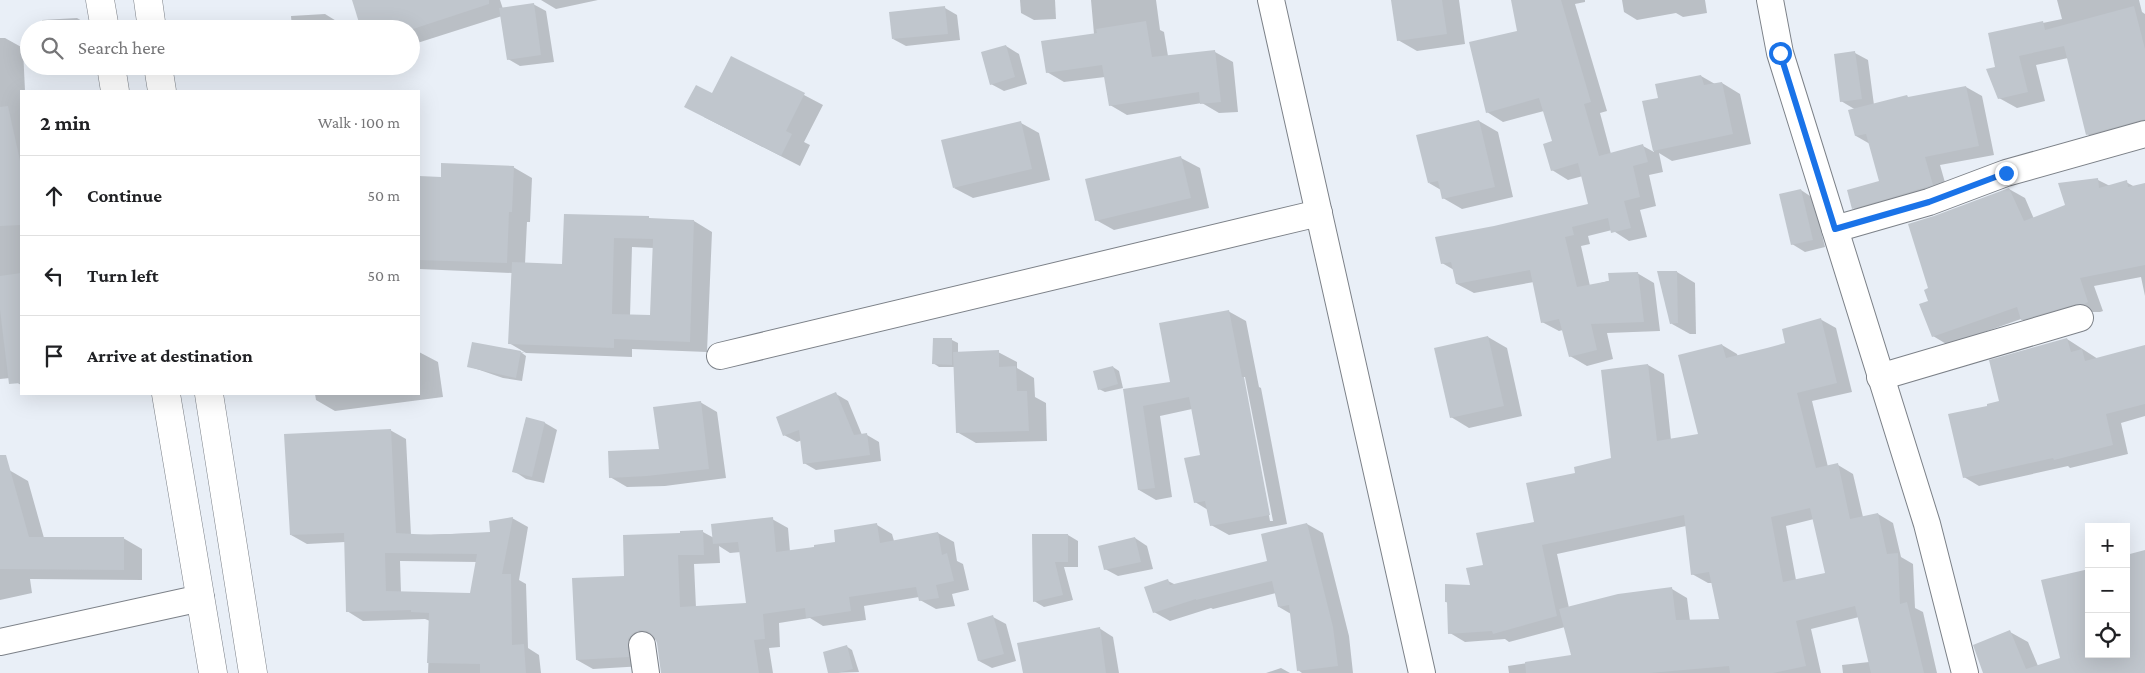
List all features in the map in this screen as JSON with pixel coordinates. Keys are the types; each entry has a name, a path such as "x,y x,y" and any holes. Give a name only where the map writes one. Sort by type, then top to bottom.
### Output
{"main road":[{"path":"100,0 103,20"},
{"path":"148,0 151,20"},
{"path":"112,75 115,90"},
{"path":"159,75 162,90"},
{"path":"166,395 213,673"},
{"path":"209,395 253,673"}],"street":[{"path":"1271,0 1422,673"},
{"path":"1770,0 1780,53 1927,524 1965,673"},
{"path":"1835,229 1929,202 2006,173 2145,134"},
{"path":"720,356 1319,213"},
{"path":"1880,377 2080,318"},
{"path":"0,642 201,598"},
{"path":"642,645 646,673"}],"building":[{"path":"352,0 489,0 489,4 420,27 420,20 358,20"},
{"path":"1391,0 1442,0 1447,34 1397,41"},
{"path":"1511,0 1561,0 1591,102 1584,104 1599,156 1643,144 1648,162 1633,166 1640,197 1624,201 1631,228 1611,233 1608,218 1572,227 1574,235 1565,237 1577,287 1609,281 1608,273 1638,272 1644,322 1591,324 1597,350 1569,357 1559,319 1541,323 1530,270 1456,284 1451,262 1441,264 1435,237 1494,226 1588,204 1578,163 1551,171 1543,144 1552,141 1539,98 1486,113 1469,42 1517,31"},
{"path":"534,3 541,55 507,60 499,8"},
{"path":"945,6 948,34 892,39 889,12"},
{"path":"2134,6 2145,49 2145,119 2086,135 2064,46 2019,56 2028,92 1998,99 1986,69 1995,67 1988,33 2043,21 2045,30"},
{"path":"1146,21 1152,57 1215,50 1221,102 1200,104 1199,92 1109,106 1102,65 1046,73 1041,41 1097,33 1096,29"},
{"path":"1006,45 1015,77 990,85 981,52"},
{"path":"1855,51 1862,99 1840,102 1834,54"},
{"path":"731,56 805,93 786,131 792,134 781,156 684,107 696,85 712,93"},
{"path":"1701,75 1704,85 1722,82 1733,134 1653,151 1642,101 1658,98 1655,84"},
{"path":"1966,86 1979,146 1925,157 1933,185 1852,209 1847,190 1879,181 1866,134 1855,136 1848,110 1907,95 1908,97"},
{"path":"8,106 20,160 20,225 0,226 0,107"},
{"path":"1479,120 1495,187 1442,199 1438,181 1428,183 1416,135"},
{"path":"1021,121 1032,169 953,188 941,140"},
{"path":"1181,156 1191,198 1095,221 1085,179"},
{"path":"441,163 514,166 512,212 509,212 507,263 420,260 420,176 441,177"},
{"path":"2098,178 2099,188 2127,180 2128,187 2145,183 2145,265 2080,278 2088,302 2084,304 2076,304 2021,320 2017,307 1932,337 1919,304 1928,301 1924,290 1928,288 1908,224 2009,188 2024,221 2065,205 2058,183"},
{"path":"1801,189 1813,240 1791,245 1779,194"},
{"path":"564,214 649,216 649,218 694,220 690,342 614,339 614,348 508,344 512,262 562,264","holes":["614,238 653,239 650,315 612,314"]},
{"path":"1657,271 1677,271 1678,323 1670,324"},
{"path":"20,273 20,383 9,384 0,310 0,276"},
{"path":"1229,310 1242,377 1244,377 1270,515 1210,526 1205,501 1194,503 1184,458 1200,455 1189,397 1143,406 1155,488 1138,490 1123,389 1170,382 1159,323"},
{"path":"1821,318 1837,383 1797,393 1816,468 1838,463 1850,519 1878,513 1887,554 1898,553 1900,604 1907,602 1924,673 1871,673 1855,606 1796,621 1806,666 1773,673 1730,673 1729,666 1650,673 1526,673 1525,662 1571,655 1559,609 1618,594 1672,587 1676,620 1719,619 1709,572 1691,575 1684,515 1542,545 1557,616 1493,634 1492,631 1448,634 1445,584 1470,585 1466,568 1483,565 1476,533 1534,522 1526,483 1575,473 1574,467 1611,458 1601,370 1648,364 1657,441 1698,434 1678,355 1722,344 1726,358 1767,348 1785,343 1782,329","holes":["1810,508 1825,573 1783,582 1771,517"]},
{"path":"1488,336 1504,406 1450,418 1434,348"},
{"path":"933,338 952,338 952,365 932,364"},
{"path":"2067,338 2071,352 2082,349 2085,361 2145,345 2145,404 2106,414 2113,445 2054,460 2053,458 1963,478 1948,414 1987,406 1987,404 1999,401 1989,360"},
{"path":"472,342 521,351 516,378 467,367"},
{"path":"999,350 999,367 1016,366 1017,391 1027,391 1029,431 956,433 953,352"},
{"path":"1113,366 1118,384 1098,390 1093,371"},
{"path":"836,392 854,435 867,433 870,455 803,464 799,430 783,436 776,417"},
{"path":"701,401 709,469 609,478 608,451 659,449 653,407"},
{"path":"526,417 545,422 532,477 512,472"},
{"path":"391,429 396,533 431,535 490,532 489,521 513,517 502,574 511,574 512,645 524,644 526,673 480,673 480,664 427,663 429,613 411,612 411,610 346,612 344,533 290,535 284,434","holes":["385,553 477,554 470,593 386,591"]},
{"path":"0,455 6,455 29,537 124,537 124,570 0,569"},
{"path":"773,517 776,552 835,542 834,530 877,523 880,543 938,532 942,555 947,553 954,581 936,585 939,598 919,601 916,587 849,597 851,611 806,618 805,608 763,614 765,639 754,640 759,673 661,673 657,643 654,636 648,631 640,630 633,633 628,639 629,657 576,660 572,578 624,576 623,535 680,533 680,531 703,530 704,555 678,555 680,607 746,603 738,542 713,544 711,524"},
{"path":"1307,523 1333,627 1338,666 1297,671 1289,605 1278,607 1272,581 1196,599 1153,613 1144,587 1168,579 1170,585 1267,561 1261,534"},
{"path":"1032,534 1068,534 1068,562 1055,562 1063,595 1033,602"},
{"path":"1135,537 1141,562 1104,570 1098,546"},
{"path":"2145,550 2145,673 1983,673 1973,645 2010,630 2026,669 2060,658 2041,580 2085,570 2085,658 2130,658 2130,554"},
{"path":"993,615 1004,654 978,661 967,623"},
{"path":"1100,627 1106,673 1023,673 1017,643"},
{"path":"847,645 853,669 838,673 828,673 823,652"}],"route":[{"path":"1780,53 1835,229 1929,202 2006,173"}]}
